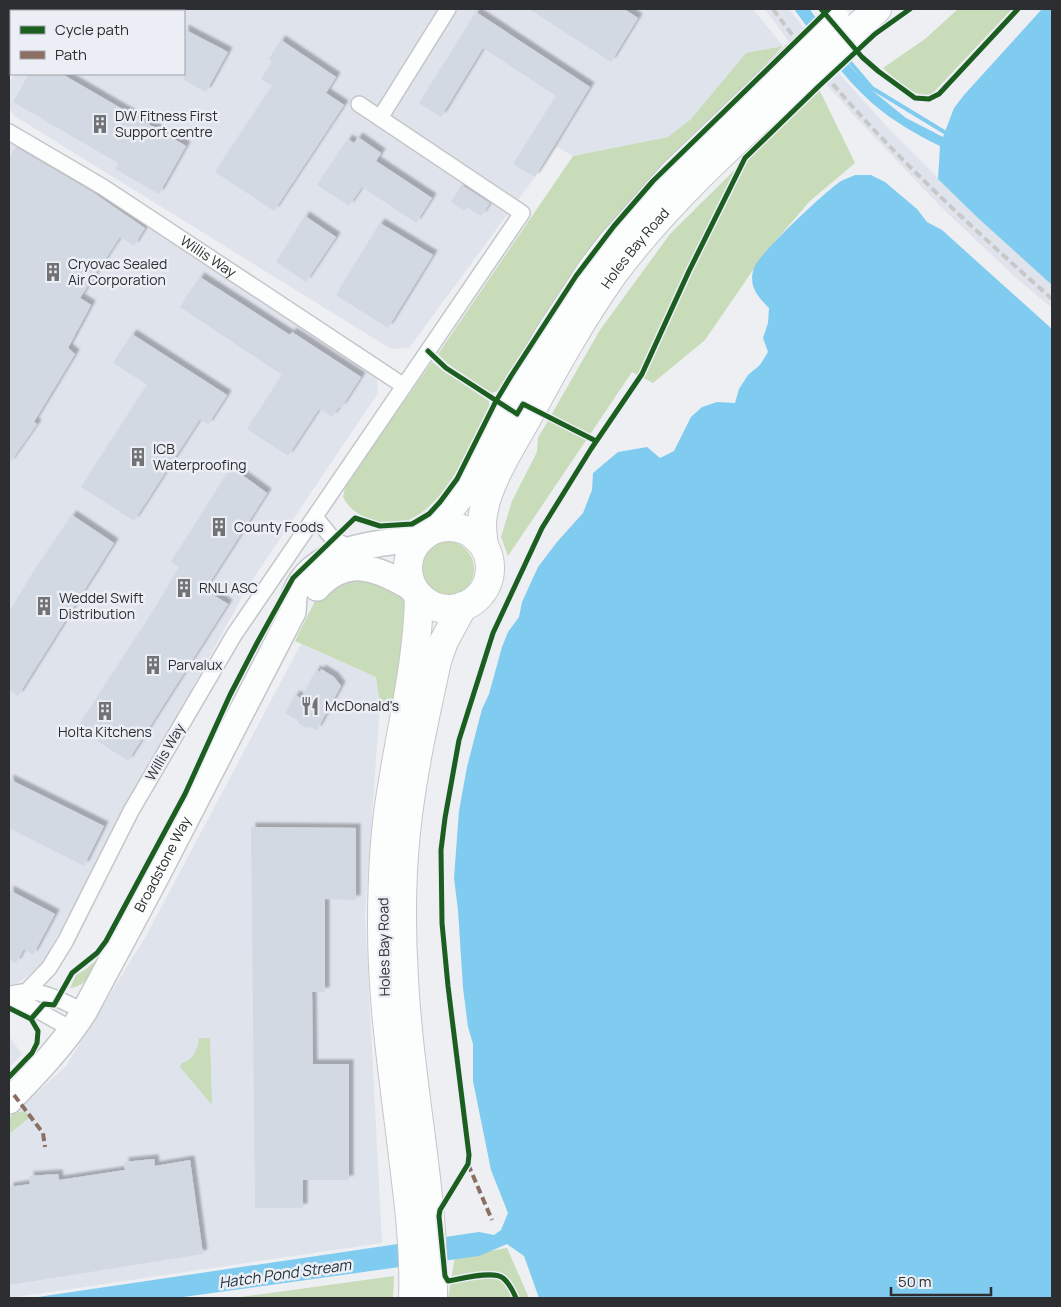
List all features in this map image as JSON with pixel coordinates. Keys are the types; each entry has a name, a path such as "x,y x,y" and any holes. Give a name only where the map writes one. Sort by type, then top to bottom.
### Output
{"highway":[{"name":"Holes Bay Road","path":"484,546 482,523 484,509 494,481 566,348 595,301 638,244 844,21 877,9"},
{"name":"Holes Bay Road","path":"426,534 465,490 535,359 592,269 628,224 673,174 801,66"},
{"path":"444,527 461,529 476,538 484,546 490,566 489,576 486,586 472,602 451,609 439,608 428,604 416,593 408,576 408,563 412,550 426,534 444,527"},
{"name":"Holes Bay Road","path":"416,593 418,637 387,825 382,925 388,1043 420,1217"},
{"name":"Holes Bay Road","path":"423,1288 404,981 402,933 403,867 410,797 437,661 444,641 463,606"}],"main road":[{"name":"Broadstone Way","path":"9,1101 45,1064 79,1021 154,881 293,612 294,594 304,578 319,565 335,555 378,543 426,534"},
{"name":"Broadstone Way","path":"293,612 309,601 318,587 328,577 354,568 368,568 383,572 416,593"}],"street":[{"path":"380,118 448,9"},
{"name":"Willis Way","path":"26,992 49,968 65,942 131,811 229,643 522,213 358,104"},
{"name":"Willis Way","path":"9,132 103,187 404,386"},
{"path":"315,517 333,539 352,549"},
{"path":"9,996 34,992 58,998 79,1021"},
{"path":"9,1001 79,1021"}],"shaded area":[{"path":"753,9 783,46 746,53 691,119 668,137 573,156 557,147 409,348 391,349 13,115 9,106 9,82 13,75 185,75 185,10 55,10"},
{"path":"765,9 789,9 842,77 891,131 978,218 1052,284 1052,308 1016,278 942,208 857,119 789,42"},
{"path":"9,136 377,376 378,393 247,588 42,964 21,981 9,986"},
{"path":"301,644 376,677 380,704 365,915 382,1243 9,1298 9,1118 66,1066 147,934"},
{"path":"9,1036 22,1054 9,1068"}],"green space":[{"path":"958,9 1012,9 932,94 918,94 911,91 883,68 925,39"},
{"path":"783,46 751,80 653,175 597,242 498,391 491,393 448,364 438,354 573,156 668,137 691,119 746,53"},
{"path":"818,87 855,163 810,201 764,254 705,340 653,383 632,372 508,556 501,537 512,501 537,452 538,438 600,330 670,234"},
{"path":"432,362 489,401 489,406 472,443 448,485 433,503 416,516 397,523 376,521 357,513 343,497 346,484"},
{"path":"446,541 457,543 466,549 472,558 474,569 472,580 466,589 457,595 446,597 435,595 426,589 420,580 418,569 420,558 426,549 435,543"},
{"path":"355,573 400,592 406,604 397,719 380,704 376,677 295,641 316,599"},
{"path":"101,956 86,981 70,988 76,975"},
{"path":"199,1038 210,1038 212,1105 180,1067 182,1063 189,1060 194,1054"},
{"path":"25,1111 30,1117 9,1134 9,1118 14,1113"},
{"path":"507,1248 529,1298 448,1298 455,1257"},
{"path":"394,1276 393,1298 233,1298"}],"water":[{"path":"794,9 807,9 817,30 874,92 906,118 943,137 954,108 964,95 1042,9 1052,9 1052,285 938,179 940,146 904,127 861,93 840,70"},
{"name":"Hatch Pond Stream","path":"855,175 871,175 885,182 917,209 927,222 942,230 1052,329 1052,1298 539,1298 524,1256 507,1244 479,1256 176,1298 31,1298 479,1232 494,1235 501,1230 508,1213 491,1170 473,1081 473,1044 468,1027 463,988 454,878 459,811 467,767 482,709 489,694 502,647 508,632 519,617 522,602 538,567 583,513 592,490 593,473 618,452 647,447 660,458 674,451 691,417 702,407 717,402 735,403 739,389 748,375 760,365 768,352 763,338 768,323 769,308 753,285 752,274 754,268 768,249 808,209 841,181"}],"building":[{"path":"529,9 624,9 638,18 611,62"},
{"path":"476,12 590,87 535,177 513,164 556,96 483,48 441,117 419,103"},
{"path":"185,30 228,52 206,92 184,80"},
{"path":"281,40 336,77 326,93 344,105 274,211 215,172 272,86 261,79 272,62 269,59"},
{"name":"DW Fitness First Support centre","path":"28,75 64,75 186,146 159,194 115,169 118,163 13,102"},
{"path":"358,137 381,153 376,161 432,198 416,223 362,187 349,206 317,185 348,139 354,143"},
{"name":"Cryovac Sealed Air Corporation","path":"16,147 91,191 145,228 134,246 120,237 80,298 91,305 68,348 75,354 34,422 37,424 9,464 9,158"},
{"path":"462,185 490,203 481,216 467,207 465,211 451,202"},
{"path":"305,216 336,237 306,282 276,262"},
{"path":"380,223 433,255 388,328 336,295"},
{"path":"200,277 290,335 292,332 361,377 341,408 339,407 332,417 319,409 288,456 247,429 282,375 180,307"},
{"name":"ICB Waterproofing","path":"132,334 227,395 208,425 200,419 134,521 81,487 147,385 113,363"},
{"path":"231,467 267,493 205,590 228,604 128,761 77,728 157,605 179,567 171,562"},
{"path":"72,515 114,543 18,696 9,690 9,612"},
{"name":"McDonald's","path":"321,669 334,677 341,686 317,730 309,727 308,729 285,713 295,695 301,698 316,670 320,672"},
{"path":"9,779 104,826 84,866 9,828"},
{"path":"251,827 356,828 356,900 325,899 325,992 312,992 313,1064 349,1064 349,1180 303,1180 303,1208 255,1208"},
{"path":"9,890 55,914 33,955 24,949 16,963 9,959"},
{"path":"154,1159 155,1166 190,1160 203,1254 9,1285 9,1187 30,1184 29,1176 58,1174 59,1180 125,1170 124,1162"}],"waterway":[{"path":"807,9 817,23"},
{"path":"843,54 872,88 946,133"}],"railway":[{"path":"773,9 836,88 905,162 1052,299"}],"marked path":[{"path":"14,1095 43,1133 45,1147"},
{"path":"468,1164 492,1220"}],"cycle path":[{"path":"821,9 862,57 878,71 915,98 929,99 939,94 1018,9"},
{"path":"31,1019 44,1004 54,1005 72,973 97,953 106,941 185,794 230,695 293,578 355,518 380,526 412,524 429,514 457,479 496,401 511,376 576,276 614,226 653,181 829,9"},
{"path":"516,1298 507,1282 499,1276 477,1276 448,1281 445,1276 440,1210 468,1164 469,1155 442,923 441,850 459,740 493,633 542,528 591,449 642,374 689,271 745,158 875,34 910,9"},
{"path":"428,351 446,368 517,414 523,404 596,441"},
{"path":"9,1008 31,1019 38,1031 37,1043 32,1053 9,1077"}],"place":[{"name":"DW Fitness First Support centre","path":"100,124"},
{"name":"Cryovac Sealed Air Corporation","path":"53,272"},
{"name":"ICB Waterproofing","path":"138,457"},
{"name":"County Foods","path":"219,527"},
{"name":"RNLI ASC","path":"184,588"},
{"name":"Weddel Swift Distribution","path":"44,606"},
{"name":"Parvalux","path":"153,665"},
{"name":"McDonald's","path":"310,706"},
{"name":"Holta Kitchens","path":"105,711"}]}
